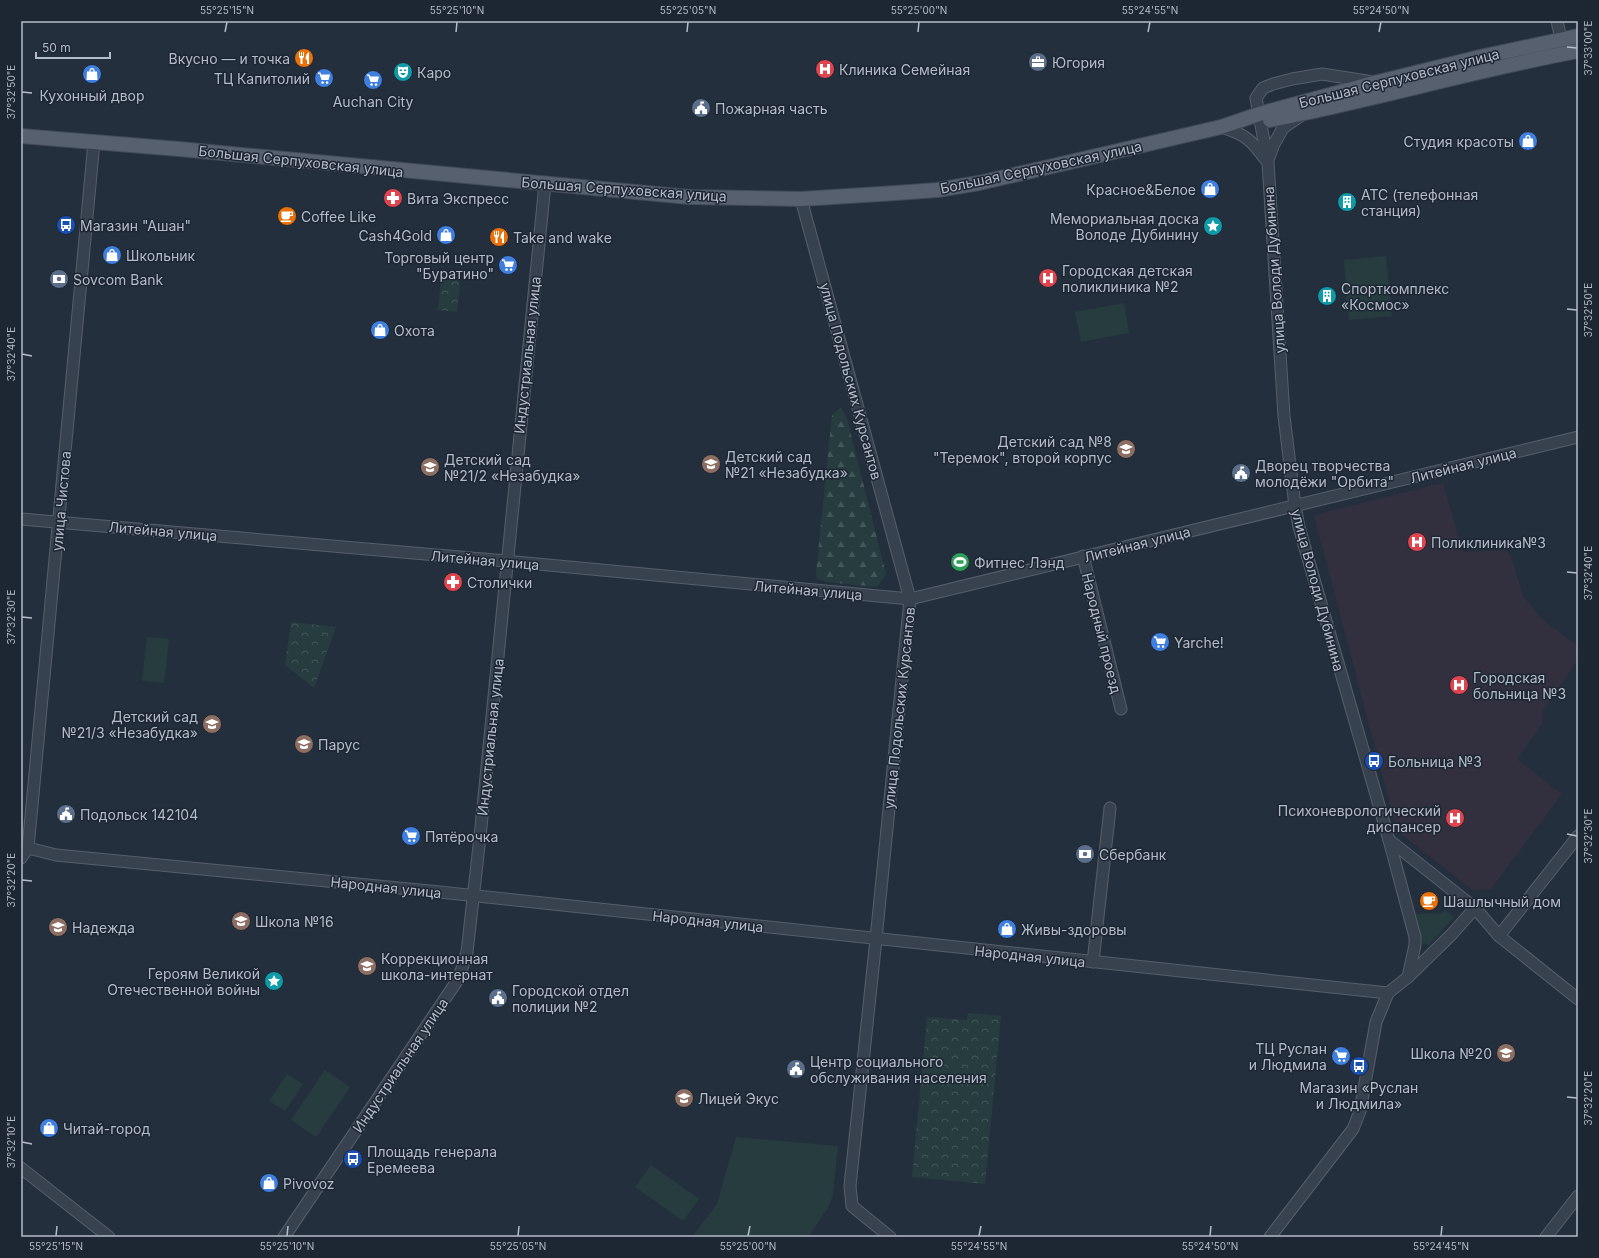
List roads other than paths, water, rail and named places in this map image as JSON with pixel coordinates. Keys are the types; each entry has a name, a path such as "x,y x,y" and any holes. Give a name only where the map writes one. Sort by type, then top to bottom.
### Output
{"main road":[{"name":"Большая Серпуховская улица","path":"21,136 690,197 801,199 937,190 979,183 1259,118 1374,83 1480,57 1578,36"},
{"name":"Большая Серпуховская улица","path":"1259,118 1304,113 1505,66 1578,51"}],"street":[{"path":"1557,21 1561,39"},
{"name":"улица Володи Дубинина","path":"1374,83 1322,74 1273,84 1263,88 1256,98 1268,163 1284,408 1295,506 1301,534 1389,840 1415,937 1415,945 1408,977"},
{"path":"1268,163 1274,144 1283,128 1304,113"},
{"path":"1221,127 1246,136 1255,144 1268,163"},
{"name":"улица Чистова","path":"21,858 28,848 94,142"},
{"name":"Индустриальная улица","path":"284,1237 459,978 467,952 545,184"},
{"name":"улица Подольских Курсантов","path":"801,199 910,599 876,939 850,1178 852,1206 890,1237"},
{"name":"Литейная улица","path":"21,518 910,599 1578,437"},
{"name":"Народный проезд","path":"1083,556 1121,709"},
{"path":"1093,962 1110,808"},
{"path":"1499,936 1578,836"},
{"path":"1389,840 1475,908 1499,936 1578,999"},
{"name":"Народная улица","path":"28,848 56,855 473,896 1388,993"},
{"path":"1270,1237 1355,1125 1360,1111 1376,1022 1388,993 1408,977 1452,934 1475,908"},
{"path":"21,1168 109,1237"},
{"path":"1546,1237 1578,1196"}],"place":[{"name":"Вкусно — и точка","path":"304,58"},
{"name":"Югория","path":"1038,62"},
{"name":"Клиника Семейная","path":"825,69"},
{"name":"Каро","path":"403,72"},
{"name":"Кухонный двор","path":"92,74"},
{"name":"ТЦ Капитолий","path":"324,78"},
{"name":"Auchan City","path":"373,80"},
{"name":"Пожарная часть","path":"701,108"},
{"name":"Студия красоты","path":"1528,141"},
{"name":"Красное&Белое","path":"1210,189"},
{"name":"Вита Экспресс","path":"393,198"},
{"name":"АТС (телефонная станция)","path":"1347,202"},
{"name":"Coffee Like","path":"287,216"},
{"name":"Магазин \"Ашан\"","path":"66,225"},
{"name":"Мемориальная доска Володе Дубинину","path":"1213,226"},
{"name":"Cash4Gold","path":"446,235"},
{"name":"Take and wake","path":"499,237"},
{"name":"Школьник","path":"112,255"},
{"name":"Торговый центр \"Буратино\"","path":"508,265"},
{"name":"Городская детская поликлиника №2","path":"1048,278"},
{"name":"Sovcom Bank","path":"59,279"},
{"name":"Спорткомплекс «Космос»","path":"1327,296"},
{"name":"Охота","path":"380,330"},
{"name":"Детский сад №8 \"Теремок\", второй корпус","path":"1126,449"},
{"name":"Детский сад №21 «Незабудка»","path":"711,464"},
{"name":"Детский сад №21/2 «Незабудка»","path":"430,467"},
{"name":"Дворец творчества молодёжи \"Орбита\"","path":"1241,473"},
{"name":"Поликлиника№3","path":"1417,542"},
{"name":"Фитнес Лэнд","path":"960,562"},
{"name":"Столички","path":"453,582"},
{"name":"Yarche!","path":"1160,642"},
{"name":"Городская больница №3","path":"1459,685"},
{"name":"Детский сад №21/3 «Незабудка»","path":"212,724"},
{"name":"Парус","path":"304,744"},
{"name":"Больница №3","path":"1374,761"},
{"name":"Подольск 142104","path":"66,814"},
{"name":"Психоневрологический диспансер","path":"1455,818"},
{"name":"Пятёрочка","path":"411,836"},
{"name":"Сбербанк","path":"1085,854"},
{"name":"Шашлычный дом","path":"1429,901"},
{"name":"Школа №16","path":"241,921"},
{"name":"Надежда","path":"58,927"},
{"name":"Живы-здоровы","path":"1007,929"},
{"name":"Коррекционная школа-интернат","path":"367,966"},
{"name":"Героям Великой Отечественной войны","path":"274,981"},
{"name":"Городской отдел полиции №2","path":"498,998"},
{"name":"Школа №20","path":"1506,1053"},
{"name":"ТЦ Руслан и Людмила","path":"1341,1056"},
{"name":"Магазин «Руслан и Людмила»","path":"1359,1066"},
{"name":"Центр социального обслуживания населения","path":"796,1069"},
{"name":"Лицей Экус","path":"684,1098"},
{"name":"Читай-город","path":"49,1128"},
{"name":"Площадь генерала Еремеева","path":"353,1159"},
{"name":"Pivovoz","path":"269,1183"}]}
